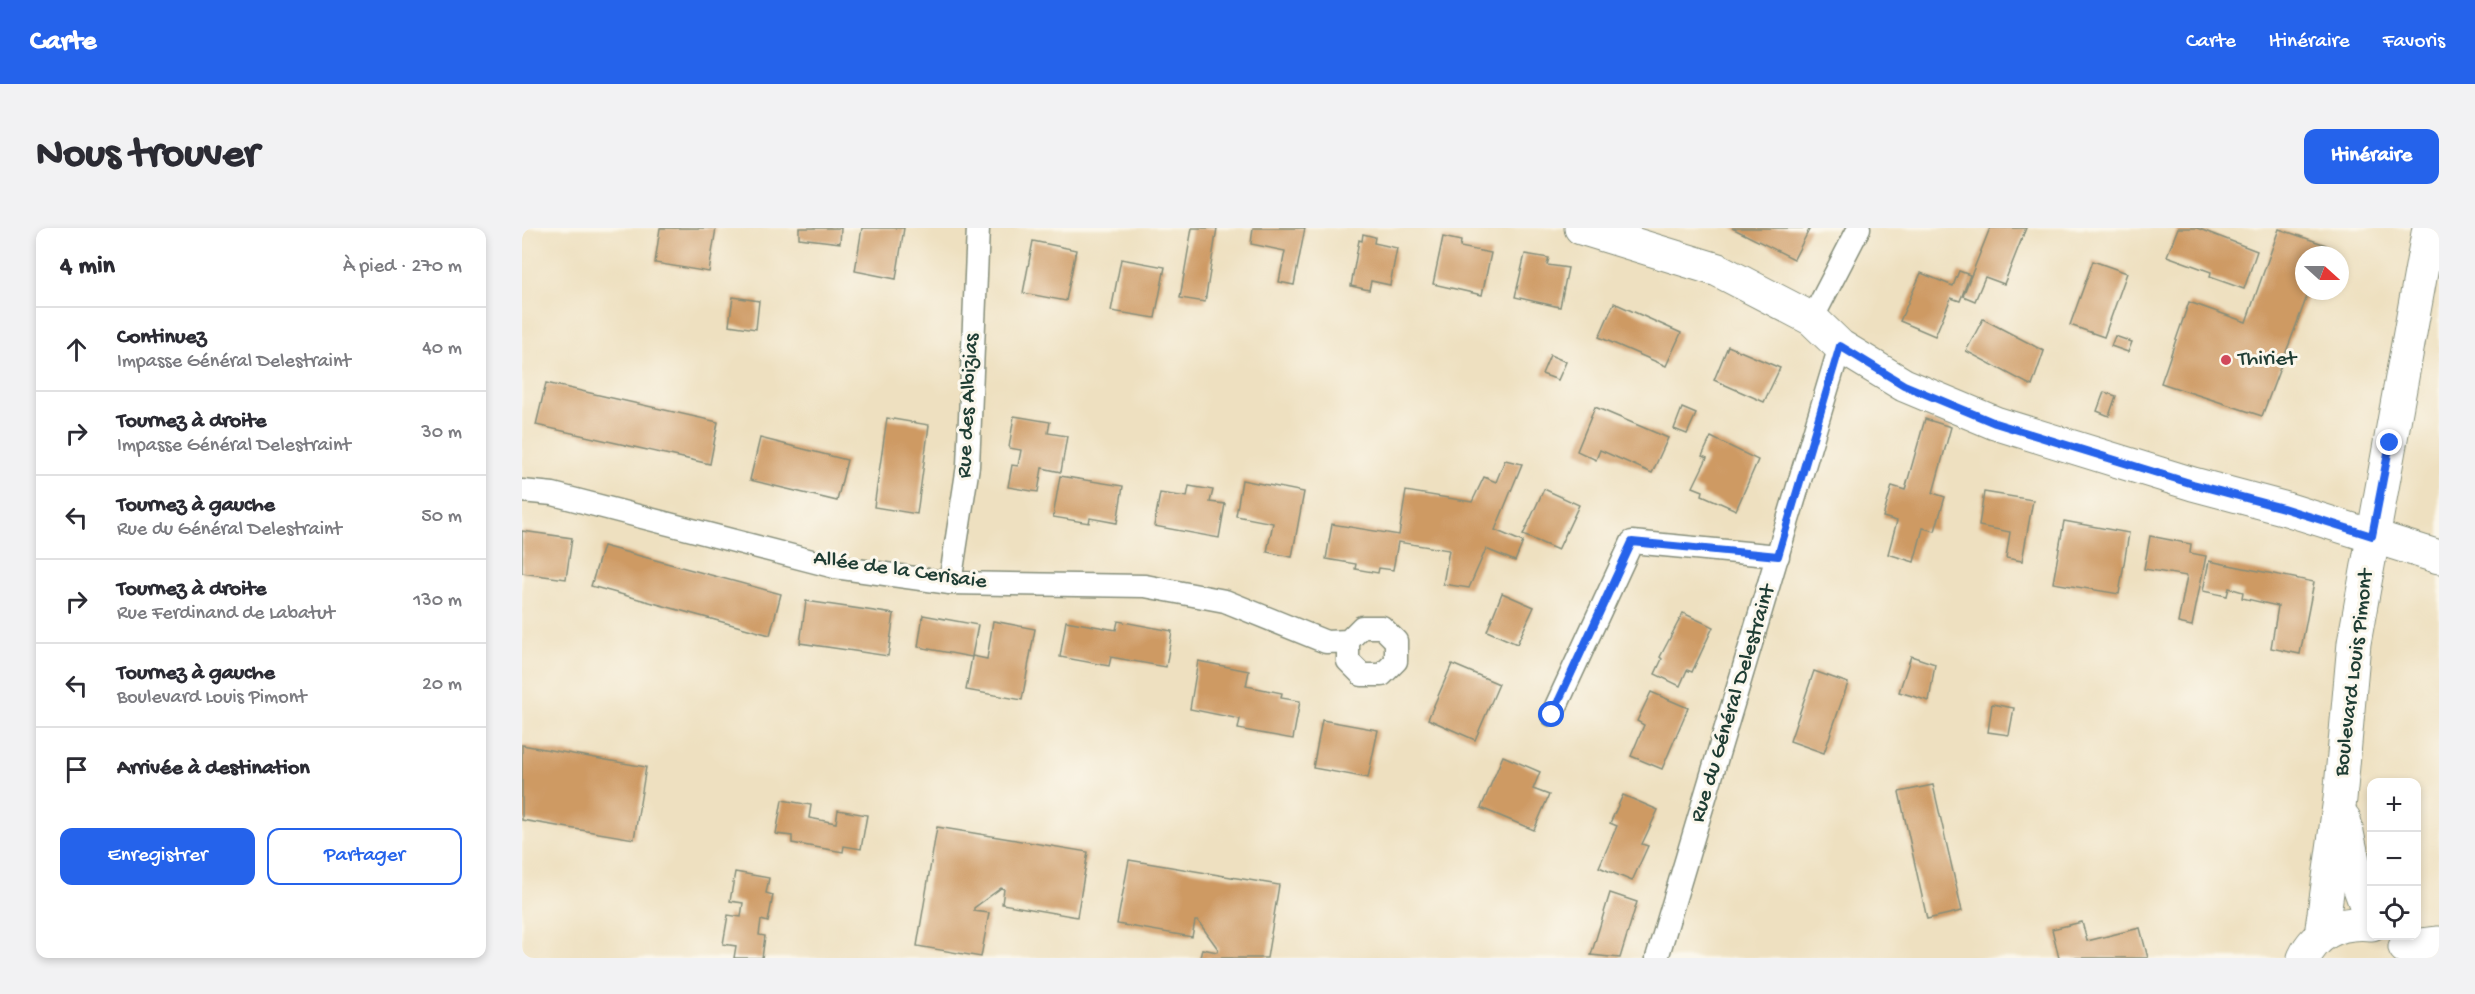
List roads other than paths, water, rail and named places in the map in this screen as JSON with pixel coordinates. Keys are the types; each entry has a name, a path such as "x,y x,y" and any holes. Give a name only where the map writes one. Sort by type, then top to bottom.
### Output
{"main road":[{"path":"1581,228 1718,270 1812,320 1840,346 1904,385 1995,423 2193,484 2283,508 2439,557"},
{"name":"Boulevard Louis Pimont","path":"2313,946 2340,799 2354,643 2429,228"},
{"name":"Boulevard Louis Pimont","path":"2340,799 2358,883 2367,909"},
{"path":"2313,946 2337,926 2367,923"},
{"path":"2402,947 2439,943"}],"street":[{"name":"Rue des Albizias","path":"950,583 968,466 978,228"},
{"path":"1812,320 1859,228"},
{"name":"Rue du Général Delestraint","path":"1657,958 1840,346"},
{"name":"Allée de la Cerisaie","path":"522,491 565,497 835,567 950,583 1145,586 1225,601 1326,642 1348,641"},
{"path":"1552,715 1632,542 1778,556"}],"place":[{"name":"Thiriet","path":"2226,360"}]}
